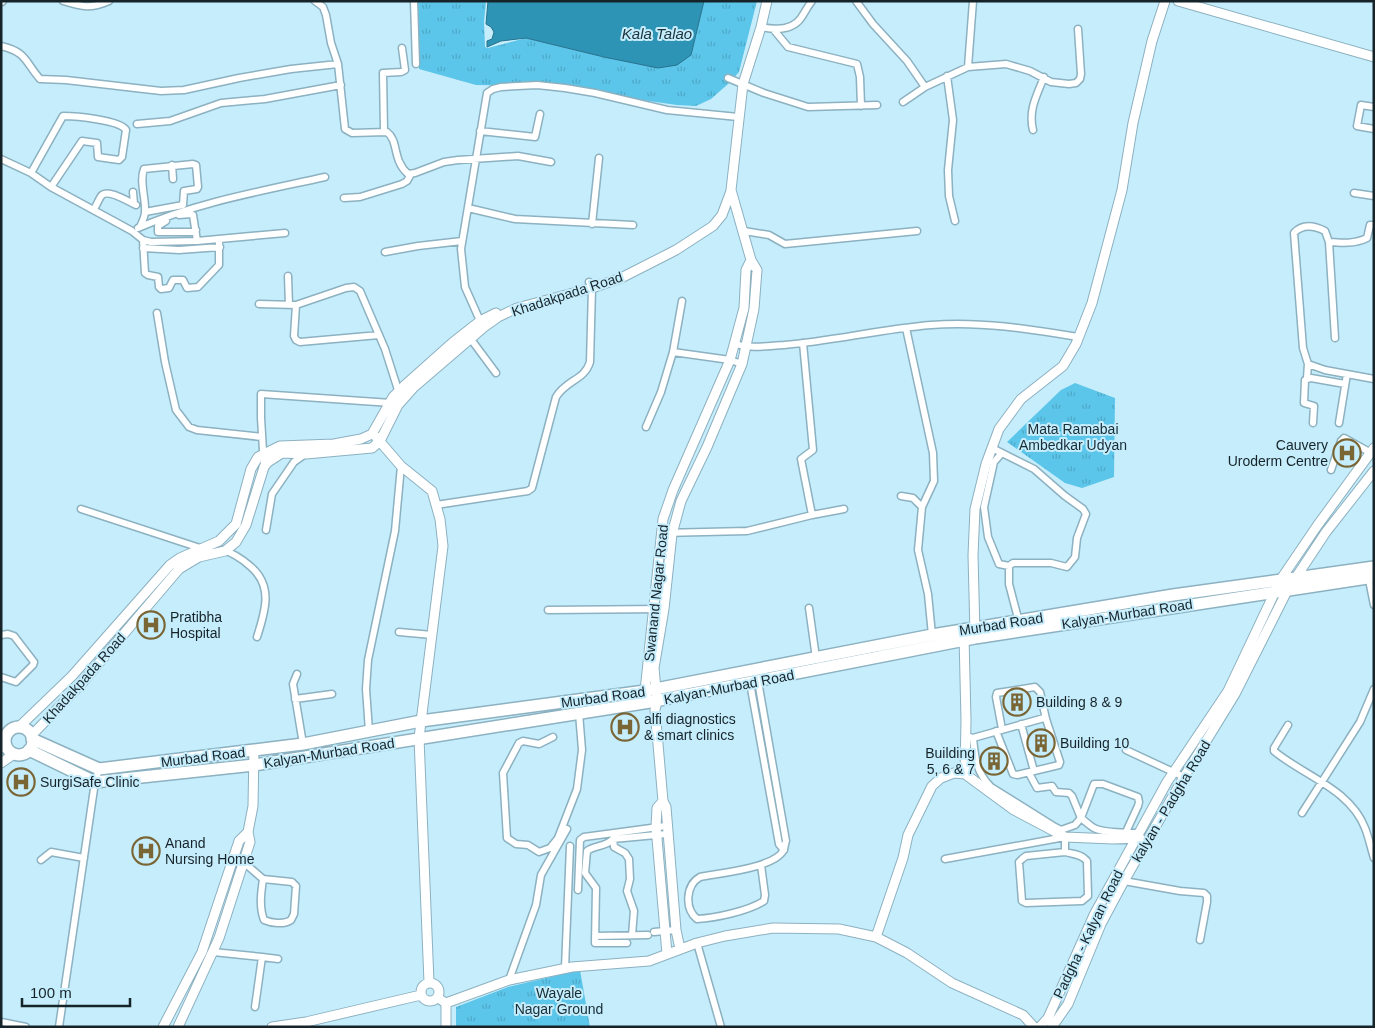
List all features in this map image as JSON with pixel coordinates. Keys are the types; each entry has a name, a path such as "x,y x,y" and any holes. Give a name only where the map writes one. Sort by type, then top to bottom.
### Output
{"highway":[{"name":"Kalyan-Murbad Road","path":"95,782 254,765 579,713 754,682 860,656 969,634 1103,612 1287,591 1371,573"},
{"name":"Murbad Road","path":"99,769 303,744 421,721 652,699 816,658 860,656 932,635 969,634 1019,622 1103,612 1281,579 1371,573"},
{"path":"31,742 22,754 7,738 26,730 31,742 95,782"},
{"path":"31,742 99,769"}],"street":[{"path":"63,1 88,8 96,7 109,1"},
{"path":"315,1 323,7 326,15 338,64 345,128 352,133 384,131 390,134 393,139 397,160 404,171 411,174 444,162 518,156 551,162"},
{"path":"414,1 416,64"},
{"name":"Swanand Nagar Road","path":"652,699 654,668 664,609 662,533 664,519 670,498 730,360 749,309 755,285 756,270 751,260 731,190 742,84 761,27 767,1"},
{"path":"761,27 774,30 791,26 800,20 812,1"},
{"path":"856,1 884,37 908,61 924,87"},
{"path":"968,67 973,1"},
{"path":"1126,832 1138,806 1138,798 1103,784 1094,784 1081,818 1075,825 1060,830 1016,804 985,781 976,764 966,720 969,634 975,509 986,464 999,429 1021,399 1063,366 1092,303 1122,190 1133,123 1152,41 1165,1"},
{"path":"1178,1 1374,56"},
{"path":"903,102 924,87 968,67 1006,64 1030,71 1051,82 1076,83 1080,79 1081,74 1078,29"},
{"path":"774,30 788,47 857,64 862,106"},
{"path":"1,46 19,52 40,80 66,80 161,91 184,90 248,76 338,64"},
{"path":"384,131 383,73 405,70 402,48"},
{"path":"947,76 953,120 948,170 949,196 956,222"},
{"path":"1033,130 1030,115 1044,77"},
{"path":"728,78 764,93 808,107 877,105"},
{"path":"137,124 170,121 221,103 265,99 341,85"},
{"path":"482,324 465,287 461,249 487,92 501,87 537,85 595,92 667,110 738,117"},
{"path":"1374,107 1360,105 1357,126 1374,129"},
{"path":"480,131 535,137 540,114"},
{"path":"31,173 63,116 124,126 126,130 122,157 119,160 98,157 97,143 82,141 51,186"},
{"path":"1,158 31,173 132,231 151,245 204,252 220,247"},
{"path":"592,224 599,158"},
{"path":"172,165 173,179"},
{"path":"140,227 145,212 144,168 196,165 198,187 197,189 183,192 185,203 183,205 145,212"},
{"path":"344,198 360,196 402,184 407,182 411,174"},
{"path":"132,231 176,213 218,200 325,177"},
{"path":"731,190 719,218 740,217"},
{"path":"94,209 103,194 106,193 114,194 135,205 133,192"},
{"path":"1354,192 1374,196"},
{"path":"468,208 515,218 633,225"},
{"path":"158,242 160,224 178,216 191,214 193,215 204,252"},
{"name":"Khadakpada Road","path":"372,434 391,403 422,374 482,324 515,304 562,293 619,275 719,218"},
{"path":"1329,242 1347,243 1362,241 1367,238 1370,225 1374,225"},
{"path":"1313,423 1314,406 1304,403 1303,400 1308,364 1304,348 1294,233 1298,229 1307,226 1316,226 1325,231 1329,242 1335,338"},
{"path":"158,232 193,232 196,230"},
{"path":"744,232 769,235 785,244 918,232"},
{"path":"143,248 158,242 201,241 285,234"},
{"path":"143,240 145,273 158,277 161,289 169,288 173,280 183,280 187,288 198,287 219,265 219,239"},
{"path":"385,252 462,241"},
{"path":"151,245 151,256"},
{"name":"Swanand Nagar Road","path":"652,699 654,608 681,501 707,447 747,348 749,309 745,284 746,270 751,260"},
{"path":"288,276 296,340 300,342 379,335"},
{"path":"745,284 755,285"},
{"path":"436,505 528,491 532,488 556,397 562,388 584,375 590,362 590,285"},
{"path":"258,304 293,305 354,287 360,291 385,349 401,395"},
{"path":"646,427 661,392 673,352 682,301"},
{"path":"158,313 165,362 176,410 183,421 189,427 197,430 262,437"},
{"name":"Khadakpada Road","path":"444,355 470,338 482,324"},
{"path":"735,344 747,348 804,343 932,325 974,325 1032,329 1078,337"},
{"path":"906,328 934,453 934,481 922,507 918,550 928,594 932,635"},
{"path":"470,338 496,373"},
{"path":"804,343 813,450 801,459 812,515"},
{"path":"673,352 730,360 742,364"},
{"path":"1308,364 1325,370 1374,380"},
{"path":"1340,423 1347,374"},
{"path":"1307,378 1346,384"},
{"path":"264,467 261,394 391,403"},
{"name":"Khadakpada Road","path":"380,441 401,395"},
{"path":"225,551 236,542 246,526 264,467 282,453 306,454 358,444 372,434 401,466 432,491 440,519 443,546 419,738 429,982"},
{"path":"1231,693 1281,579 1317,526 1373,452 1344,438 1341,440 1331,470"},
{"path":"262,454 280,446 312,444 358,444 372,448 380,441"},
{"path":"266,530 272,494 294,462 306,454 312,444"},
{"path":"992,448 1001,454 1026,464 1084,509 1086,516 1077,538 1075,557 1067,567 1051,563 1013,563 1009,566 999,564 988,536 984,507 994,462 1001,454"},
{"name":"Khadakpada Road","path":"1,763 7,738 75,672 170,565 180,558 219,541 236,524 251,469 262,454"},
{"path":"369,731 366,689 368,660 395,531 401,466"},
{"path":"1295,579 1326,532 1374,471"},
{"path":"901,496 913,498 922,507"},
{"path":"670,498 681,501"},
{"path":"81,509 202,549 225,551 240,558 258,572 266,592 265,613 257,637"},
{"path":"662,533 747,531 844,509"},
{"path":"1317,526 1326,532"},
{"name":"Khadakpada Road","path":"31,742 179,569 199,558 225,551"},
{"path":"1009,566 1009,584 1019,622"},
{"path":"1371,573 1374,605"},
{"name":"kalyan - Padgha Road","path":"1052,1027 1068,1004 1101,924 1124,881 1184,777 1205,734 1231,693 1295,579"},
{"path":"146,592 154,598"},
{"path":"809,608 816,658"},
{"path":"548,610 664,609"},
{"path":"399,632 432,635"},
{"path":"1,635 8,634 14,636 34,662 16,682 1,677"},
{"path":"75,672 84,680"},
{"path":"297,674 293,684 303,744"},
{"path":"754,682 774,795 779,844 784,850 776,858 761,866 700,877 694,880 690,887 689,907 692,914 696,919 707,918 755,906 764,901 765,895 761,866"},
{"path":"1035,687 1040,692 1046,718 1060,762 1059,765 1013,774 999,730 997,693 1035,687"},
{"path":"1302,812 1360,722 1374,689"},
{"path":"296,698 332,694"},
{"path":"652,699 663,801 666,807 676,930 680,949"},
{"path":"553,737 539,744 523,741 519,743 504,773 507,838 516,844 528,845 539,852 550,848 558,838 577,789 582,750 579,713"},
{"path":"969,738 1046,718"},
{"path":"1021,724 1031,772 1038,788 1052,786 1056,792 1069,793 1081,818 1095,829 1126,832 1148,838"},
{"path":"1288,725 1274,751 1349,803 1372,843 1374,858"},
{"name":"Padgha - Kalyan Road","path":"1040,1027 1048,1018 1092,919 1137,835 1174,772 1205,734"},
{"path":"965,774 969,738"},
{"path":"178,1027 219,938 250,842 248,832 253,806 254,750"},
{"path":"1126,750 1184,777"},
{"path":"59,1027 95,782 99,769"},
{"path":"876,937 903,858 908,835 932,786 941,778 954,773 965,774 1014,810 1065,836"},
{"path":"663,801 657,808 656,831 667,954"},
{"path":"509,980 536,905 541,875 567,829"},
{"path":"578,890 580,840 584,837 667,830"},
{"path":"627,943 595,943 596,888 585,873 587,851 592,847 609,844 613,839 656,831"},
{"path":"164,1027 202,952 239,841 248,832"},
{"path":"945,859 1065,836 1113,839 1137,835"},
{"path":"1065,836 1065,852"},
{"path":"613,839 614,847 625,853 629,859 630,879 627,892 634,911 632,935"},
{"path":"565,968 570,846"},
{"path":"41,860 48,852 84,858"},
{"path":"1065,852 1080,855 1087,861 1088,896 1086,900 1022,902 1019,862 1022,858 1065,852"},
{"path":"242,865 248,866 263,879 292,882 296,886 292,920 287,923 264,920 261,913 263,879"},
{"path":"1124,881 1180,891 1204,893 1207,896 1207,902 1200,940"},
{"path":"1092,919 1101,924"},
{"path":"436,998 446,1003 509,980 565,968 649,961 697,943 773,928 839,929 876,937 907,953 952,983 1023,1015 1034,1027"},
{"path":"595,936 632,935 676,930"},
{"path":"697,943 721,1027"},
{"path":"212,952 278,960"},
{"path":"256,1006 262,957"},
{"path":"421,995 422,987 429,982"},
{"path":"421,995 428,1001 436,998 439,992 437,986 429,982"},
{"path":"272,1027 306,1024 421,995"},
{"path":"446,1003 446,1027"},
{"path":"1,1022 26,1027"}],"green space":[{"path":"418,1 486,1 484,22 485,47 488,48 526,38 604,57 691,55 704,1 757,1 739,72 711,99 696,106 544,86 476,85 419,69"},
{"name":"Mata Ramabai Ambedkar Udyan","path":"1075,383 1115,398 1114,477 1082,488 1065,483 1007,442 1061,390"},
{"name":"Wayale Nagar Ground","path":"580,970 590,1027 456,1027 456,1007 508,987"}],"water":[{"name":"Kala Talao","path":"488,1 704,1 691,55 677,65 658,68 526,38 501,41 487,47 487,41 492,39 494,32 486,24"}],"place":[{"name":"Cauvery Uroderm Centre","path":"1347,453"},
{"name":"Pratibha Hospital","path":"151,625"},
{"name":"Building 8 & 9","path":"1017,702"},
{"name":"alfi diagnostics & smart clinics","path":"625,727"},
{"name":"Building 10","path":"1041,743"},
{"name":"Building 5, 6 & 7","path":"994,761"},
{"name":"SurgiSafe Clinic","path":"21,782"},
{"name":"Anand Nursing Home","path":"146,851"}]}
